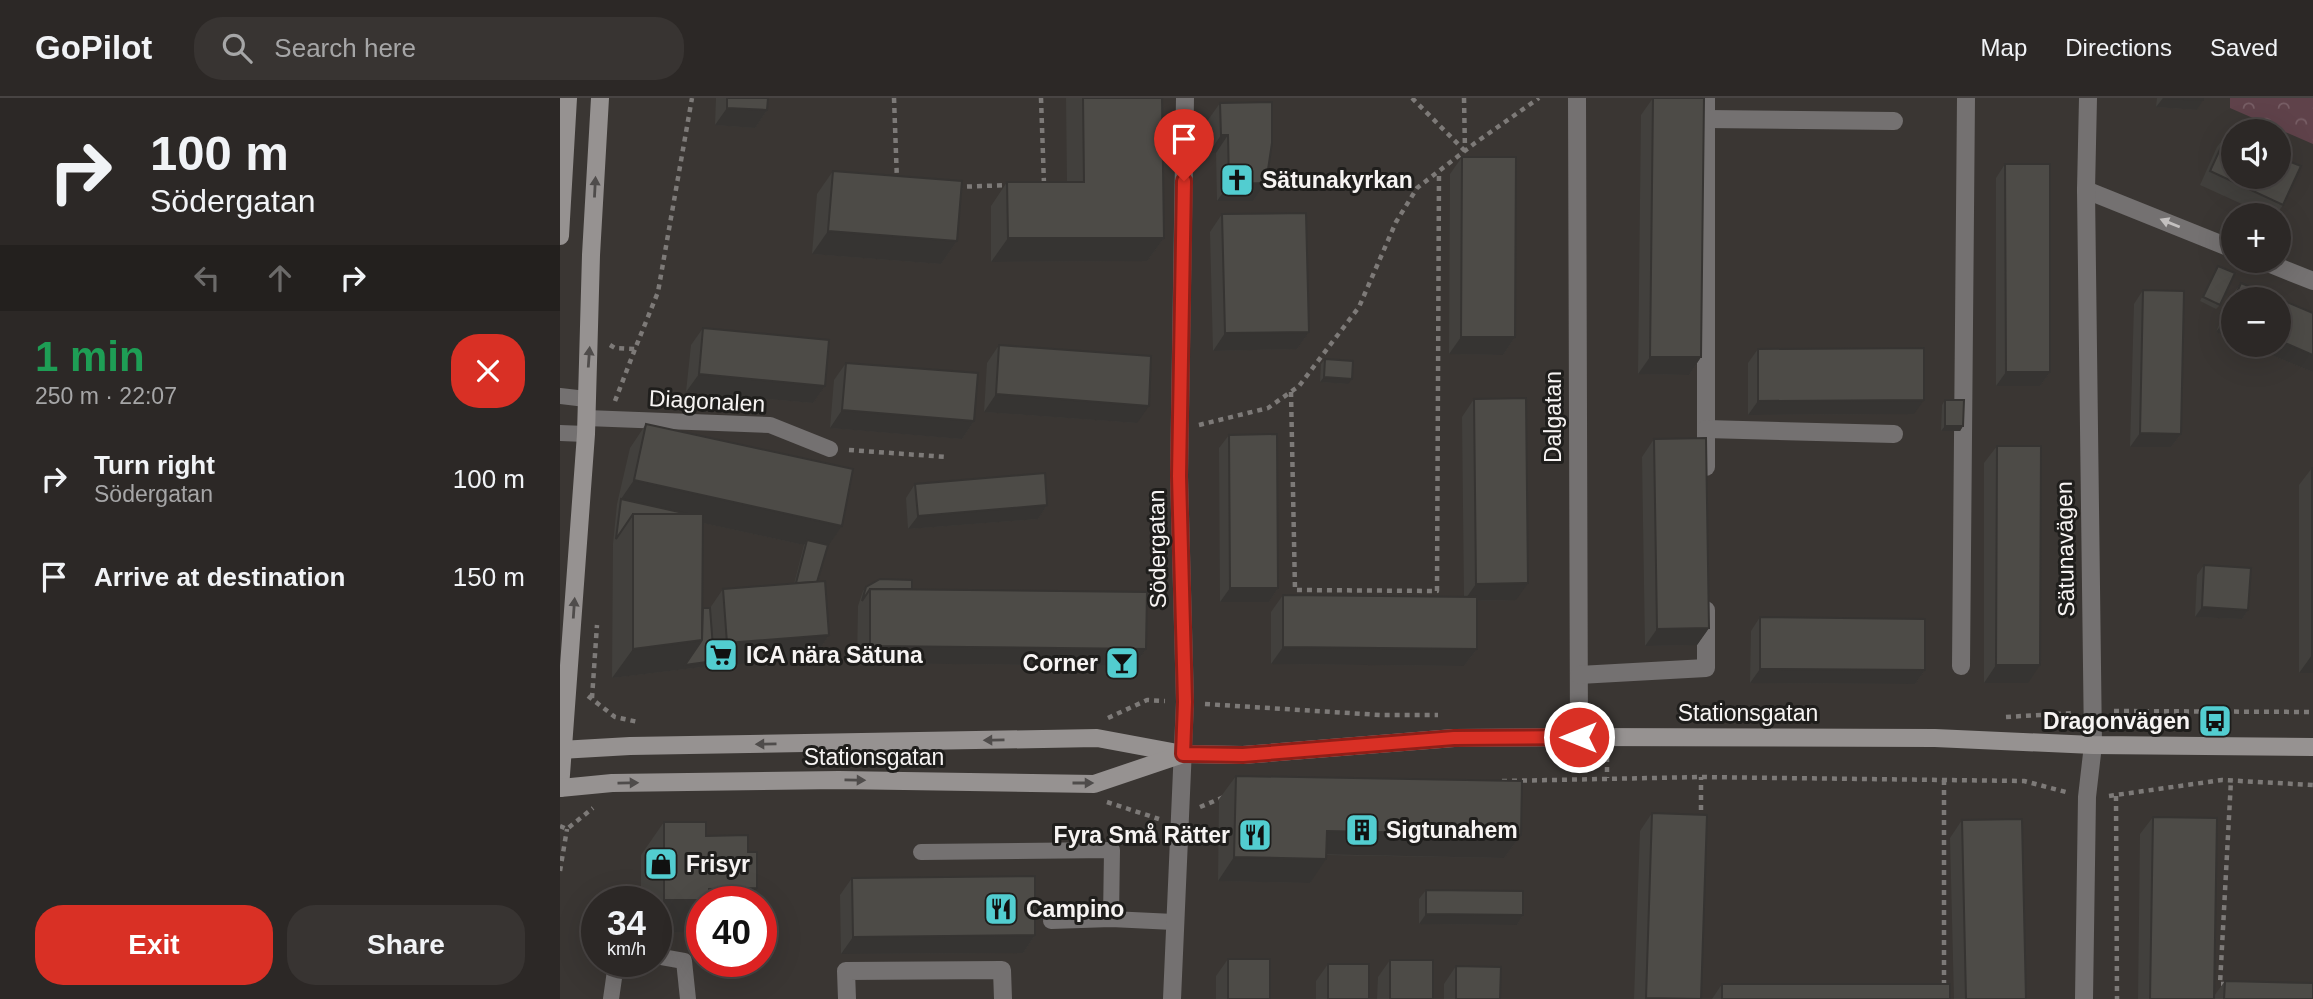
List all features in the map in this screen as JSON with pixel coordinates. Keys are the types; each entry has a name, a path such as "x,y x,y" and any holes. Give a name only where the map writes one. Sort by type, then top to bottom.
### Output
{"street":[{"path":"560,236 568,98"},
{"path":"560,788 586,426 600,98"},
{"name":"Södergatan","path":"1172,999 1185,702 1180,430 1185,98"},
{"name":"Dalgatan","path":"1577,98 1579,737"},
{"path":"1706,98 1706,482"},
{"path":"1961,666 1966,98"},
{"name":"Sätunavägen","path":"2084,999 2087,797 2093,745 2086,190 2088,98"},
{"path":"1706,119 1894,121"},
{"path":"2086,190 2221,244"},
{"path":"2291,272 2313,281"},
{"path":"1706,429 1894,434"},
{"path":"1578,675 1706,668 1706,589"},
{"name":"Stationsgatan","path":"562,750 630,746 1097,738 1183,754 1243,755 1454,738 1579,737 1935,738 2093,745 2313,747"},
{"name":"Stationsgatan","path":"560,788 612,783 839,780 1094,784 1183,754"},
{"path":"847,999 846,971 1002,971 1003,999"}],"lane":[{"path":"560,396 586,399"},
{"name":"Diagonalen","path":"560,433 608,419 770,425 830,449"},
{"path":"921,852 1112,850 1111,919"},
{"path":"1051,920 1174,922"},
{"path":"672,959 684,961 691,999"},
{"path":"611,999 614,977"}],"path":[{"path":"608,419 658,292 692,98"},
{"path":"894,98 897,189"},
{"path":"1031,184 1044,184 1041,98"},
{"path":"1412,98 1465,151"},
{"path":"1464,98 1465,151"},
{"path":"1180,430 1268,408 1299,386 1359,307 1396,222 1418,188 1539,98"},
{"path":"1290,392 1295,590 1437,591 1439,171"},
{"path":"950,187 1017,185"},
{"path":"590,334 615,348 635,349"},
{"path":"830,449 947,457"},
{"path":"592,698 597,614"},
{"path":"1701,776 1701,832"},
{"path":"1498,781 1701,776 2024,781 2087,797 2116,796 2231,780 2313,785"},
{"path":"1944,780 1944,999"},
{"path":"2231,780 2220,984 2234,984"},
{"path":"1105,801 1159,819 1180,816 1226,796 1236,796"},
{"path":"2116,796 2117,999"},
{"path":"560,871 567,829 600,805"},
{"path":"560,826 567,829"}],"green space":[{"path":"2230,98 2313,98 2313,144 2291,134 2291,119 2255,119 2230,108"}],"building":[{"path":"727,98 768,98 767,110 727,108"},
{"path":"1083,98 1162,98 1164,238 1008,238 1007,182 1084,182"},
{"path":"1653,98 1704,98 1701,357 1650,357"},
{"path":"2163,98 2203,98 2203,100"},
{"path":"1272,102 1272,143 1266,183 1229,184 1228,135 1221,135 1220,103"},
{"path":"2221,147 2221,176 2210,171"},
{"path":"1462,157 1516,157 1515,337 1461,337"},
{"path":"2291,162 2301,166 2291,188"},
{"path":"2005,164 2050,164 2050,372 2006,372"},
{"path":"833,171 962,181 957,241 828,231"},
{"path":"2249,189 2290,189 2284,203"},
{"path":"1306,213 1309,332 1225,333 1222,214"},
{"path":"2218,266 2221,267 2221,273 2235,273 2228,287 2221,287 2220,305 2203,297"},
{"path":"2143,290 2184,291 2181,434 2140,433"},
{"path":"2291,304 2313,313 2313,355 2291,346"},
{"path":"703,328 829,340 825,386 699,374"},
{"path":"999,345 1151,356 1149,406 996,394"},
{"path":"1924,348 1924,400 1758,401 1758,349"},
{"path":"1325,359 1353,361 1352,379 1324,377"},
{"path":"846,363 978,373 974,421 842,410"},
{"path":"1526,398 1528,583 1476,584 1474,399"},
{"path":"1945,400 1964,400 1963,426 1945,426"},
{"path":"646,424 853,469 842,526 634,480"},
{"path":"1277,434 1278,588 1230,588 1229,435"},
{"path":"1706,438 1709,628 1657,629 1654,439"},
{"path":"1997,446 2041,446 2040,665 1996,665"},
{"path":"2313,468 2313,655 2312,655"},
{"path":"1045,473 1047,505 918,516 915,484"},
{"path":"621,499 688,514 633,514 616,539"},
{"path":"633,514 703,514 702,640 633,649"},
{"path":"807,540 828,545 817,582 796,583"},
{"path":"2204,565 2251,568 2248,610 2202,607"},
{"path":"880,579 912,580 912,589 870,589 862,601 866,587"},
{"path":"825,581 829,635 727,643 723,589"},
{"path":"870,589 1147,592 1146,649 870,646"},
{"path":"1283,595 1477,597 1477,649 1283,647"},
{"path":"703,608 710,608 714,661 685,665 702,640"},
{"path":"1760,617 1925,619 1925,670 1760,669"},
{"path":"1236,776 1522,781 1521,835 1327,831 1326,859 1234,857"},
{"path":"1652,813 1707,815 1701,999 1646,998"},
{"path":"2153,817 2217,818 2214,999 2150,999"},
{"path":"2022,819 2026,999 1966,999 1962,820"},
{"path":"664,822 706,822 706,836 748,835 748,852 757,852 757,886 686,886 686,900 672,900 672,886 664,886"},
{"path":"1035,876 1035,935 853,937 852,878"},
{"path":"1426,890 1523,891 1523,915 1426,914"},
{"path":"1228,959 1270,959 1270,999 1228,999"},
{"path":"1390,960 1433,960 1433,999 1390,999"},
{"path":"1328,964 1369,964 1369,999 1328,999"},
{"path":"1456,966 1501,967 1500,999 1456,999"},
{"path":"2225,981 2313,983 2313,999 2224,999"},
{"path":"1722,984 1950,984 1950,999 1722,999"}],"place":[{"name":"Sätunakyrkan","path":"1237,180"},
{"name":"ICA nära Sätuna","path":"721,655"},
{"name":"Corner","path":"1122,663"},
{"name":"Dragonvägen","path":"2215,721"},
{"name":"Sigtunahem","path":"1362,830"},
{"name":"Fyra Små Rätter","path":"1255,835"},
{"name":"Frisyr","path":"661,864"},
{"name":"Campino","path":"1001,909"}],"route":[{"path":"1184,181 1179,476 1185,702 1183,754 1243,755 1454,738 1579,737"}]}
